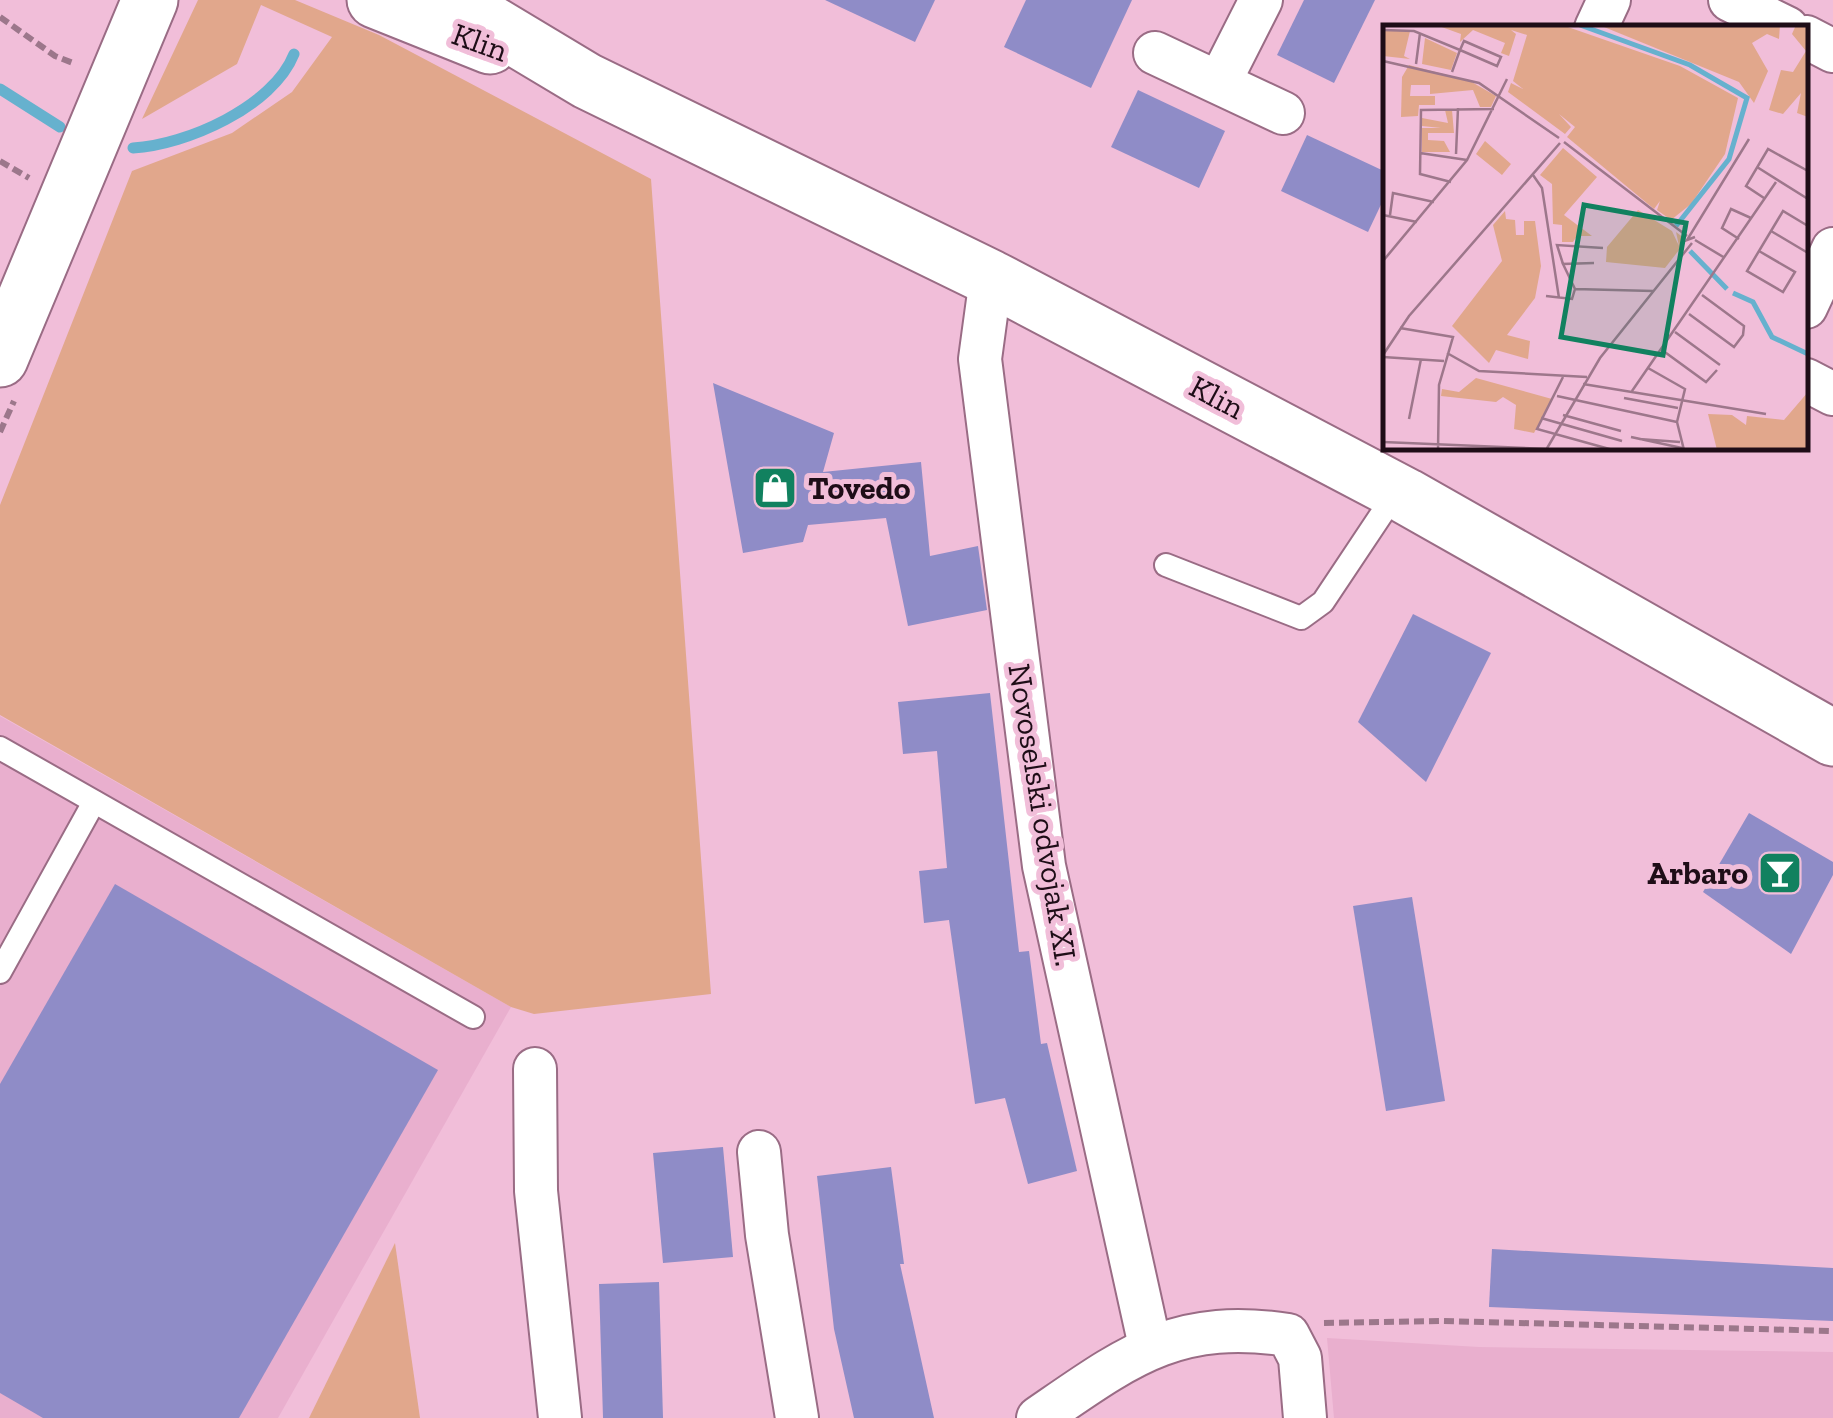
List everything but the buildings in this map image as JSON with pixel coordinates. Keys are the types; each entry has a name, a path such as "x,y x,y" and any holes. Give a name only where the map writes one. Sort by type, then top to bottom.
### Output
{"street":[{"path":"0,358 76,182 94,84 150,0"},
{"name":"Klin","path":"374,0 588,81"},
{"name":"Klin","path":"452,0 588,81 991,278 1397,492 1833,738"},
{"path":"1220,81 1261,0"},
{"path":"1598,25 1610,0"},
{"path":"1730,0 1788,21"},
{"path":"1808,34 1833,51"},
{"path":"1155,53 1283,113"},
{"path":"1808,303 1833,249"},
{"name":"Novoselski odvojak XI.","path":"991,278 980,359 1044,866 1150,1346"},
{"path":"1808,381 1833,394"},
{"path":"535,1069 536,1191 560,1418"},
{"path":"758,1152 766,1235 797,1418"},
{"path":"1038,1418 1150,1346 1187,1335 1246,1329 1288,1335 1300,1358 1305,1418"}],"lane":[{"path":"1166,564 1301,618 1324,602 1397,492"},
{"path":"0,748 473,1018"},
{"path":"0,972 94,802"}],"path":[{"path":"0,17 94,84"},
{"path":"1288,1335 1310,1323 1443,1320 1833,1331"}],"shaded area":[{"path":"198,0 295,0 379,35 651,179 711,994 534,1014 511,1007 0,715 0,505 132,171 232,133 292,92 332,37 261,5 237,64 142,119"},
{"path":"0,716 511,1007 278,1418 0,1418"},
{"path":"395,1243 420,1418 309,1418"},
{"path":"1327,1338 1479,1347 1833,1352 1833,1418 1334,1418"}],"waterway":[{"path":"133,148 178,140 226,120 267,91 294,54"},
{"path":"0,89 60,127"}],"place":[{"name":"Tovedo","path":"775,488"},
{"name":"Arbaro","path":"1780,873"}]}
